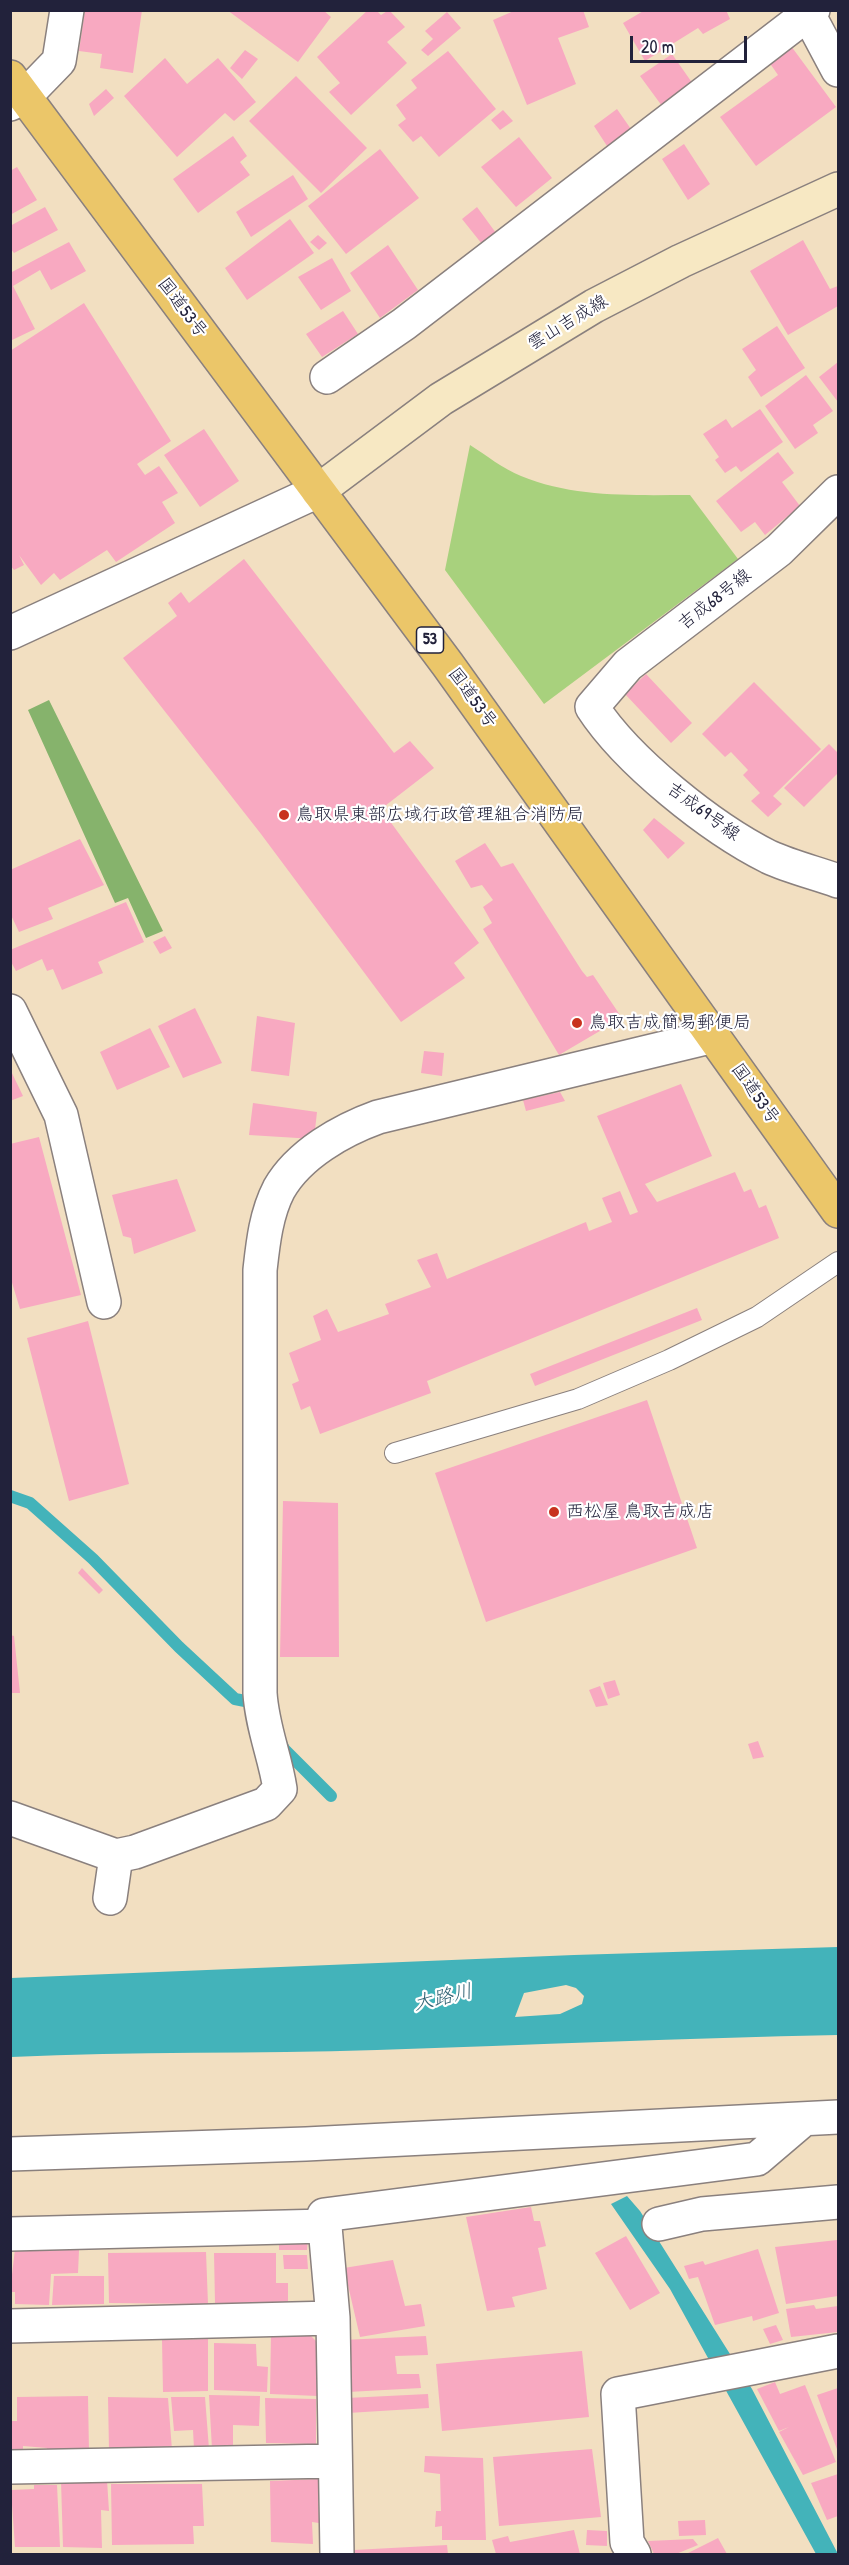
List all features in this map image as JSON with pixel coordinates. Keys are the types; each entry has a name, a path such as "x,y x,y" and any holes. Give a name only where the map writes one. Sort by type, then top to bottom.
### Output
{"highway":[{"name":"国道53号","path":"15,92 448,665 838,1211"}],"street":[{"path":"15,92 59,61 67,10"},
{"path":"327,377 404,324 809,12 838,70"},
{"name":"雲山吉成線","path":"318,491 441,399 594,306 681,261 838,189"},
{"path":"10,633 318,491"},
{"name":"吉成68号線","path":"592,707 628,665 779,550 838,492"},
{"name":"吉成69号線","path":"592,707 603,724 665,785 722,828 770,857 838,880"},
{"path":"10,1011 61,1115 104,1302"},
{"path":"10,1818 116,1856 135,1852 266,1804 280,1789 277,1767 265,1733 260,1693 260,1270 264,1235 280,1188 301,1164 351,1127 378,1117 714,1036"},
{"path":"110,1898 116,1856"},
{"path":"10,2154 306,2144 838,2117"},
{"path":"337,2554 333,2318 324,2215 757,2159 804,2119"},
{"path":"659,2224 702,2214 838,2202"},
{"path":"10,2234 325,2226"},
{"path":"10,2326 333,2318"},
{"path":"634,2554 627,2542 618,2394 838,2351"},
{"path":"10,2467 335,2461"}],"lane":[{"path":"395,1453 578,1399 669,1360 757,1317 838,1262"}],"green space":[{"path":"470,445 514,473 562,488 604,494 690,495 738,559 544,704 445,570"},
{"path":"49,700 163,931 146,938 128,898 115,903 28,710"}],"water":[{"name":"大路川","path":"838,1947 838,2035 377,2050 11,2057 11,1978 574,1955","holes":["566,1985 576,1988 584,1996 582,2004 560,2014 515,2017 524,1993"]},
{"path":"627,2196 640,2211 752,2389 838,2554 816,2554 670,2289 611,2204"}],"building":[{"path":"85,10 142,10 133,73 100,68 102,54 79,51"},
{"path":"227,10 323,10 331,17 298,62"},
{"path":"368,10 376,10 381,15 389,10 405,27 387,42 407,63 351,115 329,92 340,83 317,57"},
{"path":"516,10 583,10 589,27 558,38 576,84 527,105 493,20"},
{"path":"645,10 726,10 730,19 703,34 698,28 645,61 623,23"},
{"path":"447,12 461,28 428,56 421,50 433,39 425,31"},
{"path":"791,46 836,107 756,166 720,117 778,75 769,62"},
{"path":"245,50 258,59 242,79 230,68"},
{"path":"448,51 496,109 439,157 421,136 413,142 398,125 406,119 396,105 417,88 411,80"},
{"path":"672,54 693,84 662,106 640,76"},
{"path":"165,58 187,84 218,58 256,102 234,121 225,113 177,157 124,96"},
{"path":"296,76 367,148 321,193 249,121"},
{"path":"106,89 114,98 94,116 89,104"},
{"path":"617,109 633,132 609,149 594,126"},
{"path":"503,110 513,121 500,130 491,120"},
{"path":"233,136 247,156 240,162 250,175 198,213 173,179"},
{"path":"519,137 552,178 516,207 481,167"},
{"path":"684,144 710,184 688,200 662,159"},
{"path":"380,149 419,198 346,254 308,206"},
{"path":"17,167 37,200 10,215 10,171"},
{"path":"293,175 308,199 251,237 236,212"},
{"path":"45,207 58,230 14,253 10,248 10,226"},
{"path":"477,207 496,233 482,244 462,219"},
{"path":"290,219 314,253 247,300 225,268"},
{"path":"318,235 327,243 319,250 310,242"},
{"path":"803,240 830,289 838,286 838,306 788,335 750,271"},
{"path":"69,242 86,271 51,290 40,270 13,286 35,329 10,341 10,273"},
{"path":"388,245 418,290 380,318 350,273"},
{"path":"332,258 351,291 321,310 298,277"},
{"path":"84,303 171,441 137,464 145,475 159,466 178,493 162,502 175,523 116,562 107,550 60,580 54,573 41,585 19,555 24,565 14,570 10,565 10,351"},
{"path":"343,311 358,334 322,357 306,334"},
{"path":"777,326 805,368 761,397 748,377 756,370 742,349"},
{"path":"838,362 838,402 819,377"},
{"path":"806,375 833,411 813,425 818,433 795,449 765,406"},
{"path":"760,409 783,442 741,472 736,466 725,473 715,460 719,457 703,434 726,419 732,428"},
{"path":"204,429 239,481 200,507 164,455"},
{"path":"778,452 794,473 782,482 800,506 765,535 755,522 741,532 716,501"},
{"path":"244,559 394,753 410,741 434,768 381,809 479,943 454,963 465,978 401,1022 261,834 123,658 177,616 168,603 181,592 189,603"},
{"path":"646,674 692,723 671,743 625,694"},
{"path":"754,682 821,749 773,796 782,804 768,817 751,801 760,793 743,775 748,770 731,752 725,757 702,734"},
{"path":"829,744 838,753 838,773 804,807 784,788"},
{"path":"654,818 685,843 668,859 643,830"},
{"path":"80,839 104,885 48,908 53,919 19,932 10,913 10,870"},
{"path":"485,843 501,867 513,863 582,971 587,977 593,975 622,1018 559,1055 483,929 492,923 483,907 493,900 482,885 471,888 455,861"},
{"path":"126,902 144,942 98,962 103,973 62,990 53,969 47,971 42,959 16,971 10,960 10,950"},
{"path":"165,936 172,948 160,954 153,942"},
{"path":"195,1008 222,1063 183,1078 158,1026"},
{"path":"257,1016 295,1023 289,1076 251,1071"},
{"path":"150,1028 170,1067 117,1090 100,1052"},
{"path":"424,1051 444,1053 442,1076 421,1073"},
{"path":"10,1069 23,1096 10,1101"},
{"path":"681,1084 712,1156 645,1184 657,1202 735,1172 744,1192 751,1189 759,1208 766,1205 779,1238 427,1381 431,1393 320,1434 310,1406 301,1410 292,1384 299,1381 289,1353 321,1340 313,1316 327,1309 338,1332 389,1314 385,1304 431,1287 417,1260 437,1253 447,1279 586,1222 589,1231 612,1222 602,1198 620,1191 630,1215 638,1212 597,1116"},
{"path":"560,1092 565,1101 526,1111 523,1100"},
{"path":"253,1103 317,1112 314,1139 249,1135"},
{"path":"39,1137 81,1295 20,1309 10,1276 10,1144"},
{"path":"177,1179 196,1231 134,1254 131,1238 123,1236 112,1195"},
{"path":"697,1308 702,1320 535,1386 530,1374"},
{"path":"88,1321 129,1484 69,1501 27,1338"},
{"path":"647,1400 697,1548 486,1622 435,1473"},
{"path":"283,1501 338,1503 339,1657 280,1657"},
{"path":"82,1568 103,1590 99,1594 78,1573"},
{"path":"10,1635 14,1636 20,1693 10,1693"},
{"path":"615,1680 620,1695 608,1699 603,1683"},
{"path":"600,1686 608,1705 596,1707 589,1690"},
{"path":"758,1741 764,1757 753,1759 748,1744"},
{"path":"531,2207 534,2221 540,2221 546,2246 538,2248 547,2289 512,2297 515,2307 487,2311 466,2217"},
{"path":"626,2236 660,2293 630,2310 595,2253"},
{"path":"279,2237 308,2237 307,2250 279,2250"},
{"path":"837,2240 838,2296 786,2304 775,2247"},
{"path":"15,2249 79,2250 78,2273 51,2274 49,2305 15,2304 15,2292 10,2292"},
{"path":"758,2249 779,2313 753,2321 752,2316 715,2325 698,2277 689,2279 684,2266 703,2261 705,2265"},
{"path":"206,2252 208,2304 109,2303 108,2253"},
{"path":"214,2253 276,2253 276,2283 288,2283 288,2303 215,2303"},
{"path":"283,2255 307,2255 308,2269 284,2269"},
{"path":"393,2260 405,2306 421,2304 425,2326 360,2337 344,2268"},
{"path":"54,2276 104,2276 104,2304 52,2305"},
{"path":"814,2305 816,2309 838,2306 838,2332 791,2337 786,2309"},
{"path":"776,2325 783,2340 770,2344 763,2329"},
{"path":"271,2334 309,2334 319,2344 318,2396 270,2394"},
{"path":"426,2336 428,2355 395,2356 397,2374 419,2374 421,2388 348,2392 343,2340"},
{"path":"208,2339 208,2391 163,2392 162,2340"},
{"path":"214,2343 256,2344 257,2366 268,2367 267,2392 214,2390"},
{"path":"582,2351 589,2417 442,2431 436,2364"},
{"path":"775,2382 780,2394 805,2385 836,2462 803,2475 779,2432 789,2427 779,2431 757,2389"},
{"path":"838,2388 838,2452 817,2395"},
{"path":"428,2394 429,2408 348,2413 347,2398"},
{"path":"209,2395 260,2396 259,2426 233,2425 233,2449 212,2449"},
{"path":"88,2396 89,2452 47,2453 47,2448 23,2446 23,2454 10,2453 10,2421 17,2421 17,2397"},
{"path":"108,2397 168,2398 172,2450 109,2450"},
{"path":"171,2397 205,2397 209,2449 194,2449 193,2430 174,2431"},
{"path":"265,2398 316,2399 316,2444 266,2443"},
{"path":"592,2449 601,2517 499,2526 493,2457"},
{"path":"425,2456 483,2458 486,2540 442,2540 442,2526 435,2527 436,2511 441,2511 440,2474 424,2472"},
{"path":"838,2474 838,2516 827,2520 811,2483"},
{"path":"318,2479 319,2523 312,2522 313,2544 271,2542 270,2481"},
{"path":"107,2480 109,2511 101,2510 102,2548 63,2547 61,2481"},
{"path":"111,2484 202,2484 204,2526 193,2526 194,2544 112,2545"},
{"path":"34,2485 57,2485 60,2547 15,2547 11,2490 34,2489"},
{"path":"705,2520 706,2535 679,2536 678,2521"},
{"path":"574,2530 580,2554 496,2554 492,2540 508,2536 510,2542"},
{"path":"587,2530 607,2531 607,2546 586,2545"},
{"path":"718,2538 727,2554 686,2554"},
{"path":"693,2539 698,2545 676,2554 654,2554 648,2541"},
{"path":"447,2545 448,2554 354,2554 354,2550"}],"waterway":[{"path":"10,1496 30,1503 93,1559 179,1647 235,1699 250,1702"},
{"path":"281,1743 284,1749 331,1796"}],"place":[{"name":"鳥取県東部広域行政管理組合消防局","path":"284,815"},
{"name":"鳥取吉成簡易郵便局","path":"577,1023"},
{"name":"西松屋 鳥取吉成店","path":"554,1512"}]}
